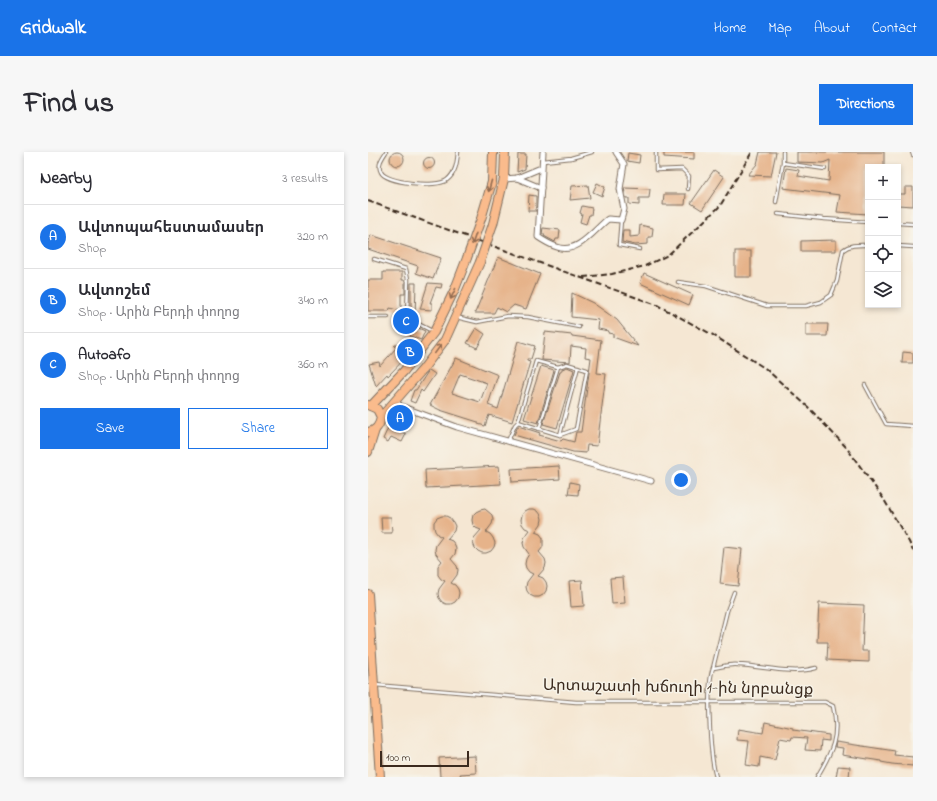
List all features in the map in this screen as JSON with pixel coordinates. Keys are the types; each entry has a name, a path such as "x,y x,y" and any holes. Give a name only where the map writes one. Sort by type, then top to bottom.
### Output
{"main road":[{"path":"381,418 377,409 369,405 404,371 434,332 455,289 481,220 492,182 494,152"},
{"path":"368,452 371,431 379,425 381,418 423,369 445,340 480,262 493,224 504,179 505,152"},
{"path":"368,594 380,777"}],"street":[{"path":"543,152 538,237 558,248 571,249 581,244 608,219 621,220 624,209 620,189 624,164 616,152"},
{"path":"504,179 517,178 541,168"},
{"path":"517,178 541,188"},
{"path":"396,400 400,406 457,426 651,481"}],"lane":[{"path":"386,152 381,159 379,166 383,176 421,185 430,185 446,181 452,175 457,164 458,152"},
{"path":"543,161 571,158 592,152"},
{"path":"656,152 656,170 682,169 689,176 688,189"},
{"path":"776,202 783,163 783,152"},
{"path":"783,163 825,169"},
{"path":"778,214 865,222"},
{"path":"621,220 619,245 640,249"},
{"path":"901,223 913,224"},
{"path":"678,282 706,286 767,306 806,306 821,302 832,295 837,281 843,250 847,246 865,245"},
{"path":"901,246 913,247"},
{"path":"374,259 406,269 408,279 407,318 434,332"},
{"path":"455,317 477,322 508,316 528,317 579,327"},
{"path":"368,317 388,317"},
{"path":"508,441 514,425 518,422 536,361 558,367 568,364 587,370 576,429 560,435 518,422"},
{"path":"539,429 558,367"},
{"path":"560,435 578,367"},
{"path":"865,385 886,424 913,426"},
{"path":"716,777 712,760 710,701 711,674 727,611 734,592"},
{"path":"713,668 736,664 776,669 809,670 816,668"},
{"name":"Արտաշատի խճուղի 1-ին նրբանցք","path":"374,685 576,702 824,702 833,706 836,719 835,737 831,754 817,777"}],"building":[{"path":"397,152 402,154 404,159 402,164 397,166 392,164 390,159 392,154"},
{"path":"664,152 694,152 694,159 664,157"},
{"path":"760,152 776,152 771,176 748,175 757,164"},
{"path":"797,152 884,152 884,164 865,164 865,214 837,212 840,195 783,188 786,168 799,170 798,176 829,181 830,160 823,163 797,162"},
{"path":"628,153 640,155 639,163 627,161"},
{"path":"518,154 526,154 525,169 517,172"},
{"path":"429,157 433,159 435,163 433,167 429,169 425,167 423,163 425,159"},
{"path":"714,170 724,177 702,210 691,203"},
{"path":"597,183 605,187 602,196 593,192"},
{"path":"588,185 590,198 570,200 572,186"},
{"path":"905,187 913,187 913,206 901,205 901,194 905,194"},
{"path":"624,188 650,189 649,198 639,198 639,205 629,204 629,198 626,198"},
{"path":"664,194 686,194 685,205 663,205"},
{"path":"529,195 536,196 536,211 528,211"},
{"path":"582,206 592,208 591,215 589,215 586,224 580,222"},
{"path":"640,225 653,228 652,237 648,237 648,244 635,245 622,242 623,230 630,230 630,237 639,236"},
{"path":"543,228 560,230 559,239 556,239 555,242 544,236 545,234 542,234"},
{"path":"371,235 441,258 433,279 416,273 418,266 368,249"},
{"path":"836,240 836,251 801,251 801,241"},
{"path":"735,251 751,251 751,277 735,277"},
{"path":"498,257 540,274 526,309 514,305 506,312 497,307 494,313 475,313"},
{"path":"383,272 402,272 402,280 405,282 405,294 401,294 401,311 390,308 389,311 368,311 368,280 383,280"},
{"path":"644,273 693,295 689,305 640,283"},
{"path":"411,283 416,283 415,317 411,315"},
{"path":"428,283 442,284 441,288 436,287 430,303 432,303 432,310 420,309"},
{"path":"572,293 593,303 617,320 638,346 613,337 613,334 608,333 609,331 598,329 599,320 571,317"},
{"path":"806,324 828,324 827,336 806,336"},
{"path":"416,327 425,331 421,340 410,336 410,329 414,330"},
{"path":"476,328 485,334 477,348 467,343"},
{"path":"545,332 601,340 597,373 606,374 597,446 587,445 586,453 573,452 514,435 518,426 540,433 539,435 561,441 563,439 574,442 576,432 581,432 591,358 585,357 586,348 571,346 570,362 542,360"},
{"path":"518,341 535,346 531,359 527,359 527,361 530,362 512,422 489,415 485,426 478,424 478,422 440,410 430,405 456,358 498,375 488,405 498,409","holes":["460,374 487,383 480,402 452,393"]},
{"path":"397,344 415,348 388,376 387,374 376,386 369,364 379,362 380,366 396,348 394,346"},
{"path":"903,352 913,353 913,363 902,363"},
{"path":"541,366 554,370 538,423 524,419"},
{"path":"567,367 574,370 557,428 543,424 560,372 562,369"},
{"path":"429,370 435,374 423,392 421,390 415,403 410,401 414,390 416,390"},
{"path":"389,426 406,434 402,442 391,437 388,442 383,439"},
{"path":"499,466 501,484 426,488 425,470"},
{"path":"559,466 560,479 512,482 511,469"},
{"path":"570,482 579,484 578,495 568,494"},
{"path":"485,509 492,515 493,520 486,532 490,534 495,543 491,551 482,553 475,548 473,543 474,538 481,530 473,525 472,520 473,515 476,512"},
{"path":"529,509 538,511 542,519 541,524 535,532 540,534 543,538 543,547 539,552 545,559 546,563 545,568 538,576 543,578 547,586 546,591 539,597 530,595 526,587 527,582 533,574 526,568 526,559 529,554 523,543 524,538 530,530 525,528 521,520 522,515"},
{"path":"442,516 450,518 455,526 454,531 447,539 452,541 456,549 455,554 451,559 457,566 458,570 457,575 451,583 455,585 459,593 458,598 451,604 442,602 438,594 439,589 445,581 438,575 438,566 442,561 436,554 435,550 436,545 442,537 435,531 434,522 437,518"},
{"path":"381,517 391,517 392,533 382,533"},
{"path":"724,547 742,549 738,586 720,584"},
{"path":"623,577 625,603 612,604 610,578"},
{"path":"582,580 584,606 571,607 569,581"},
{"path":"819,603 864,605 862,651 869,651 869,662 827,660 828,642 817,642"},
{"path":"765,722 793,728 793,730 829,735 829,741 821,740 820,751 805,750 807,738 792,737 791,740 780,738 775,760 760,757 759,767 746,765 749,741 737,740 738,729 763,733"},
{"path":"836,742 895,751 894,755 913,757 913,766 892,764 842,755 843,748 835,747"},
{"path":"475,756 476,773 460,774 461,777 440,777 439,758"},
{"path":"838,766 850,767 849,777 836,777"}],"railway":[{"path":"583,277 612,274 645,266 668,255 720,206 752,152"},
{"path":"368,201 657,305 713,335 766,369 808,407 846,447 883,498 913,551"}],"place":[{"name":"Autoafo","path":"406,321"},
{"name":"Ավտոշեմ","path":"410,352"},
{"name":"Ավտոպահեստամասեր","path":"400,418"}]}
